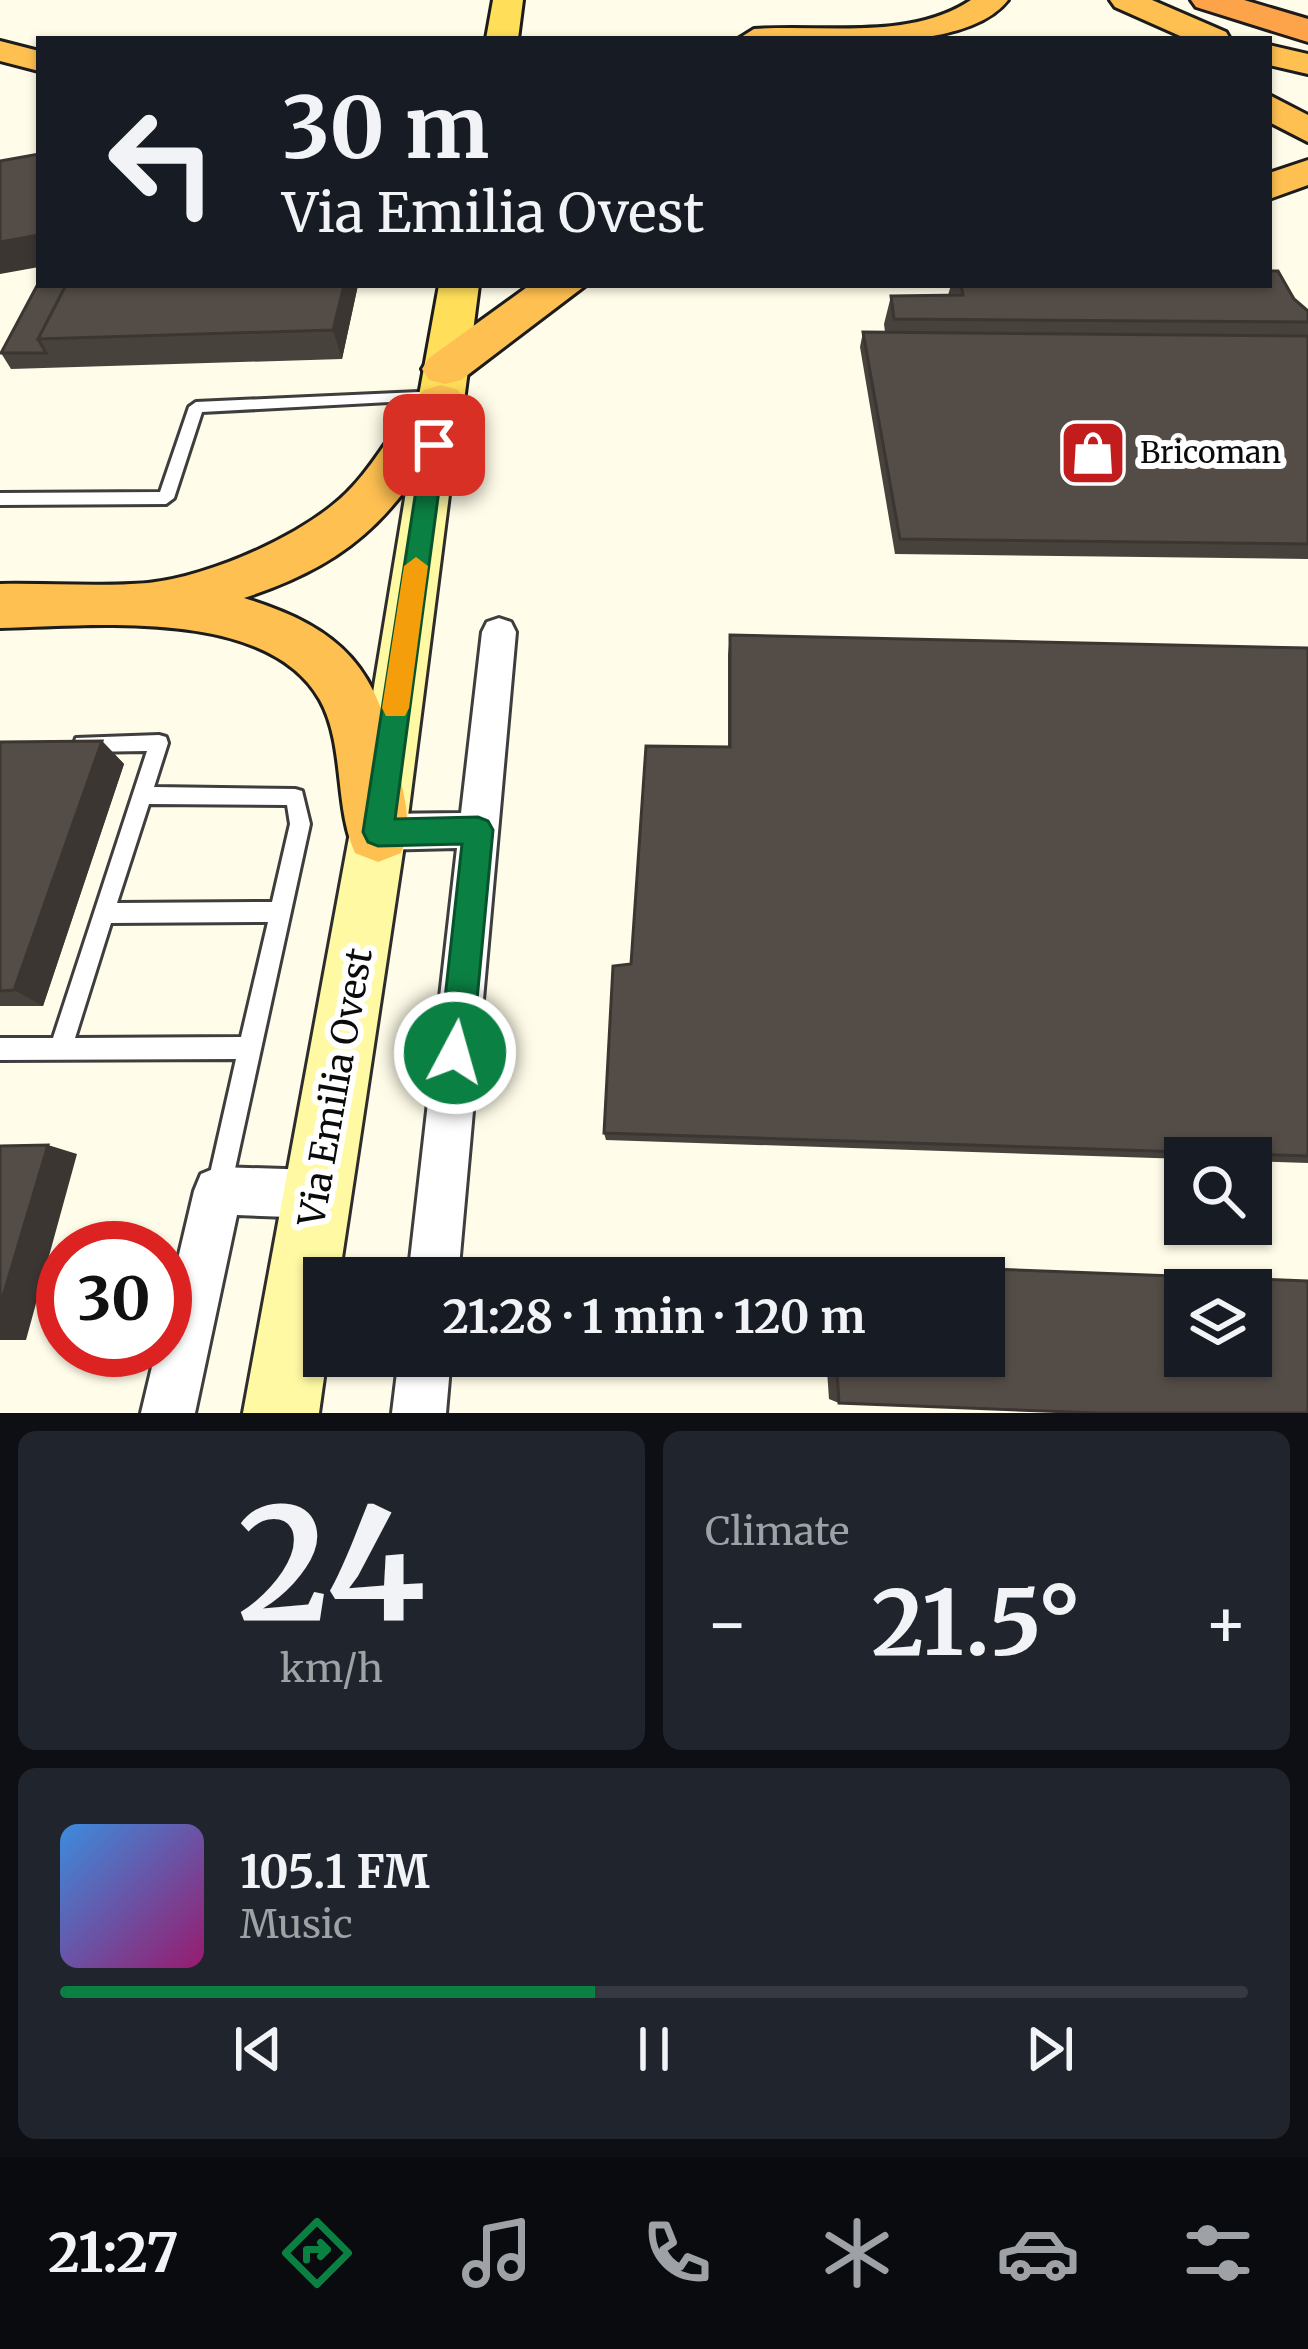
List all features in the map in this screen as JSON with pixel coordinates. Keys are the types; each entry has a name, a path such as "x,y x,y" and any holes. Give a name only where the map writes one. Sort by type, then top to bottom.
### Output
{"highway":[{"path":"816,36 919,31 972,15 992,0"},
{"path":"1126,0 1207,36"},
{"path":"1208,0 1308,31"},
{"path":"1264,0 1308,12"},
{"path":"0,51 36,60"},
{"path":"1272,56 1308,67"},
{"path":"1272,68 1308,67"},
{"path":"0,83 36,78"},
{"path":"1272,85 1308,89"},
{"path":"1272,108 1308,131"},
{"path":"1272,190 1308,172"},
{"path":"1272,191 1308,190"},
{"path":"147,604 240,578 330,536 371,500 442,388 558,288"},
{"path":"0,607 147,604 247,617 292,640 341,682 362,744 378,832"}],"main road":[{"path":"502,36 508,0"},
{"name":"Via Emilia Ovest","path":"281,1413 378,832 459,288"}],"street":[{"path":"435,1257 499,632"},
{"path":"378,832 478,830"},
{"path":"168,1413 218,1192 316,1194"},
{"path":"419,1413 423,1377"}],"lane":[{"path":"0,499 166,498 196,407 442,388"},
{"path":"60,1049 159,743 68,744"},
{"path":"142,795 295,797 300,824 218,1192"},
{"path":"104,913 280,912"},
{"path":"0,1049 249,1048"}],"building":[{"path":"36,155 36,236 0,242 0,161"},
{"path":"1272,271 1278,271 1294,299 1308,311 1308,322 894,319 891,296 963,295 962,288 1272,288"},
{"path":"36,288 64,288 38,339 46,353 1,353"},
{"path":"64,288 343,288 333,330 38,339"},
{"name":"Bricoman","path":"863,332 1308,336 1308,544 900,539"},
{"path":"730,635 1308,648 1308,1156 1272,1155 1272,1137 1164,1137 1164,1151 604,1133 613,966 631,964 646,746 730,747"},
{"path":"102,741 14,990 0,991 0,742"},
{"path":"48,1145 0,1306 0,1146"},
{"path":"1005,1270 1164,1276 1164,1377 1272,1377 1272,1280 1308,1281 1308,1413 1095,1413 839,1403 837,1377 1005,1377"}],"slow traffic":[{"path":"395,708 416,566"}],"place":[{"name":"Bricoman","path":"1093,453"}],"route":[{"path":"434,445 378,832 478,830 455,1053"}]}
